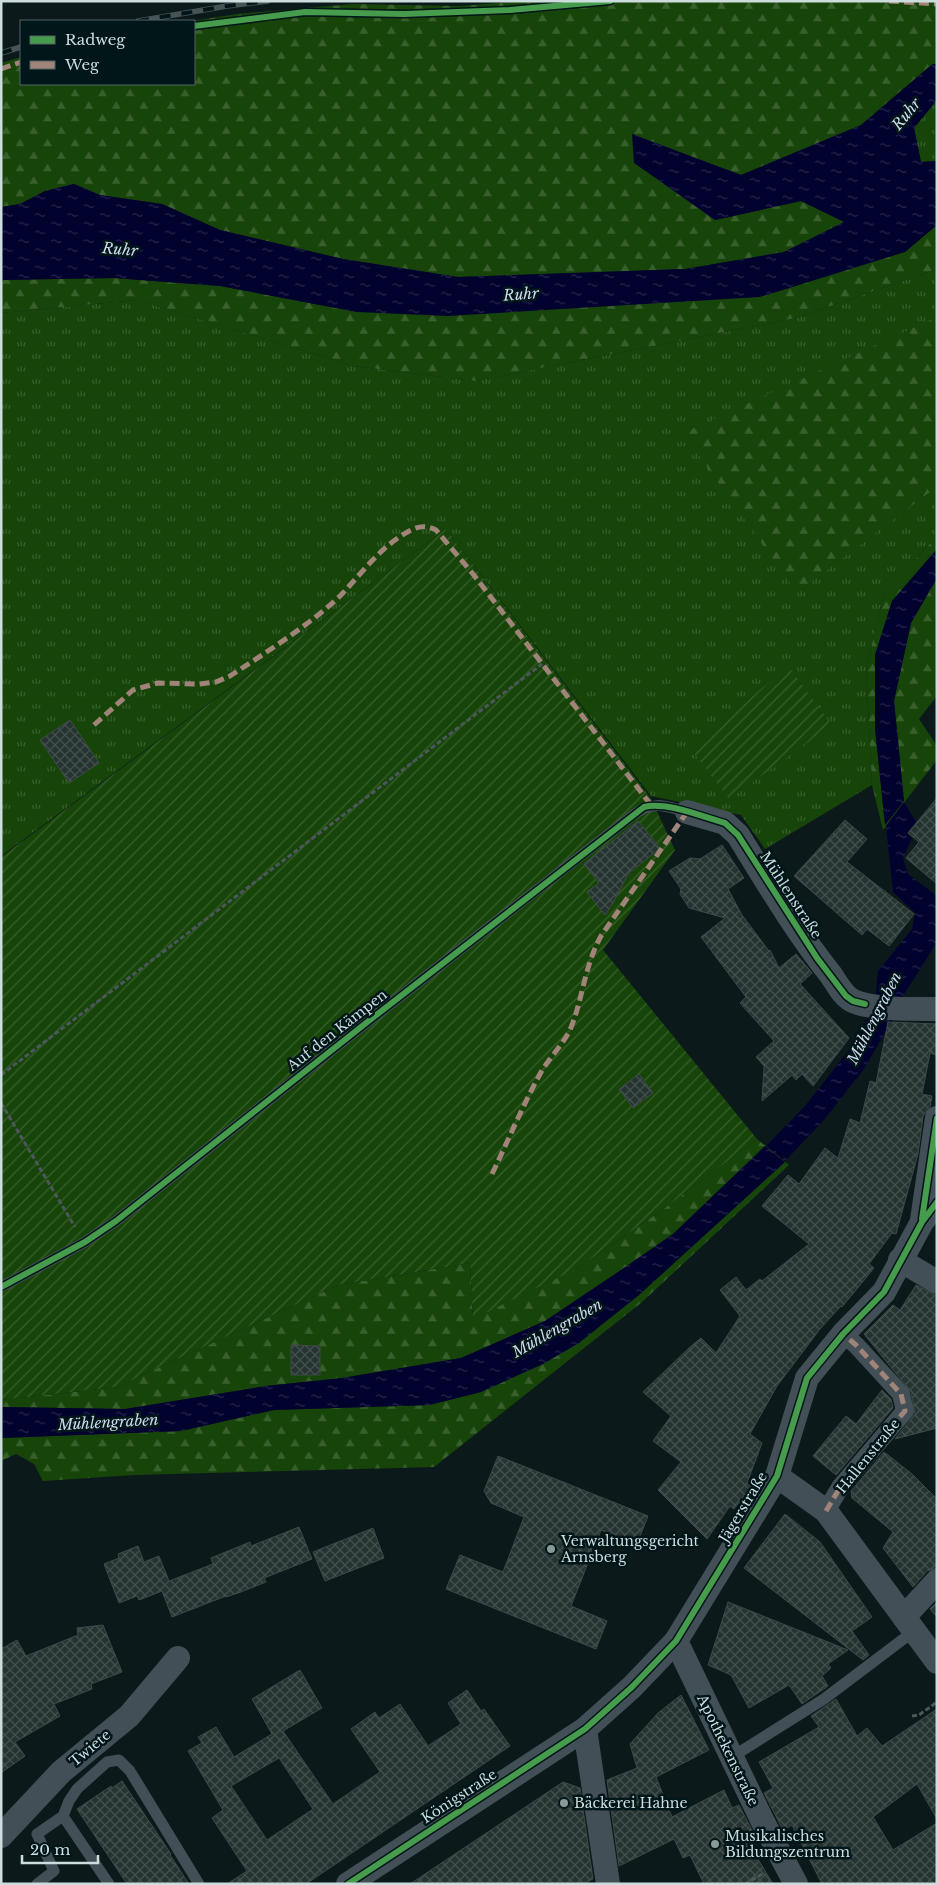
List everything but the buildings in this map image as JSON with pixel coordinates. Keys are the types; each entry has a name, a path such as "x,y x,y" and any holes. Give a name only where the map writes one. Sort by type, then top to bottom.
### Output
{"street":[{"name":"Mühlenstraße","path":"688,812 725,823 738,834 817,958 846,996 853,1001 865,1004 908,1010 937,1009"},
{"path":"922,1222 937,1118"},
{"name":"Jägerstraße","path":"584,1729 632,1687 676,1641 777,1476 807,1378 843,1334 884,1292 922,1222 937,1202"},
{"path":"900,1260 937,1282"},
{"name":"Hallenstraße","path":"826,1510 841,1486 905,1411 900,1394 856,1345 843,1334"},
{"path":"777,1476 826,1510 937,1662"},
{"path":"909,1624 937,1582"},
{"name":"Apothekenstraße","path":"676,1641 763,1822 796,1884"},
{"name":"Twiete","path":"1,1836 61,1772 129,1716 178,1658"},
{"path":"584,1729 608,1884"},
{"name":"Königstraße","path":"348,1884 584,1729"}],"lane":[{"name":"Auf den Kämpen","path":"1,1287 84,1242 116,1221 382,1010 633,815 651,805 688,812"},
{"path":"732,1757 824,1699 909,1624"},
{"path":"37,1884 54,1871 37,1834 63,1816 68,1801 107,1762 119,1760 130,1771 199,1884"},
{"path":"63,1816 109,1884"}],"path":[{"path":"1,1075 542,664"},
{"path":"1,1103 84,1242"},
{"path":"912,1716 919,1715 937,1702"}],"green space":[{"path":"522,1 937,1 937,64 932,64 861,125 741,175 632,135 715,220 801,201 845,222 784,252 685,269 458,277 343,259 220,230 162,204 100,195 74,184 45,191 20,204 1,207 1,63 20,57 20,85 195,85 195,21 237,14 353,4 460,6"},
{"path":"937,100 937,161 921,162 914,128"},
{"path":"937,225 937,269 796,318 475,381 354,366 137,300 1,313 1,280 114,278 220,286 357,312 905,252"},
{"path":"937,269 937,536 884,593 866,669 872,785 765,849 741,815 651,796 446,529 1,856 1,313 137,300 354,366 475,381 796,318"},
{"path":"937,317 937,490 935,488 797,593 683,433"},
{"path":"446,529 650,797 675,850 603,950 757,1139 662,1210 576,1269 473,1319 470,1263 338,1285 117,1387 1,1400 1,857"},
{"path":"937,536 937,549 892,601 875,655 875,729 885,825 904,801 894,701 911,623 937,578 937,696 919,719 937,746 937,760 883,830 872,785 866,669 884,593"},
{"path":"788,666 832,725 729,799 691,749"},
{"path":"757,1139 789,1165 641,1303 434,1467 134,1475 43,1481 34,1464 16,1454 1,1461 1,1438 181,1431 274,1410 429,1405 481,1392 639,1295 784,1162 765,1147 673,1234 545,1321 461,1358 342,1378 266,1386 125,1409 1,1407 1,1400 117,1387 338,1285 470,1263 473,1318 576,1269 662,1210"}],"water":[{"name":"Ruhr","path":"933,64 937,64 937,100 914,128 921,162 937,161 937,225 905,252 760,297 448,316 357,312 220,286 114,278 1,280 1,207 20,204 45,191 74,184 100,195 162,204 220,230 343,259 458,277 685,269 784,252 844,222 801,201 715,220 634,163 632,134 741,175 861,125"},
{"path":"937,549 937,578 911,623 894,701 904,801 885,825 875,728 875,655 892,601"},
{"path":"904,802 916,822 907,833 912,838 903,858 908,874 937,896 937,942 902,998 875,1002 878,971 912,929 915,913 893,892 886,826"},
{"name":"Mühlengraben","path":"872,1009 894,1017 864,1069 824,1120 785,1161 766,1146 805,1106 852,1046"},
{"name":"Mühlengraben","path":"765,1146 785,1162 639,1295 579,1343 543,1364 481,1392 429,1405 274,1410 181,1431 1,1438 1,1407 125,1409 266,1386 342,1378 461,1358 545,1321 673,1234"}],"railway":[{"path":"144,20 268,1"},
{"path":"1,53 20,47"}],"marked path":[{"path":"889,1 937,4"},
{"path":"1,69 20,62"},
{"path":"94,725 133,690 158,683 199,684 216,682 230,676 316,617 341,595 378,554 395,540 412,530 427,527 436,530 473,574 651,805"},
{"path":"492,1174 540,1074 570,1030 587,971 601,936 687,812"},
{"path":"826,1511 841,1486 905,1411 901,1394 856,1345 843,1334"}],"cycle path":[{"path":"195,26 305,12 404,14 510,10 610,1"},
{"path":"1,1287 85,1242 116,1221 375,1016 644,807 663,806 725,823 738,835 817,958 846,996 853,1001 865,1004"},
{"path":"922,1219 937,1118"},
{"path":"348,1884 585,1729 632,1687 676,1641 777,1476 807,1378 843,1334 884,1292 922,1222 937,1202"}],"place":[{"name":"Verwaltungsgericht Arnsberg","path":"551,1549"},
{"name":"Bäckerei Hahne","path":"564,1803"},
{"name":"Musikalisches Bildungszentrum","path":"715,1844"}]}
